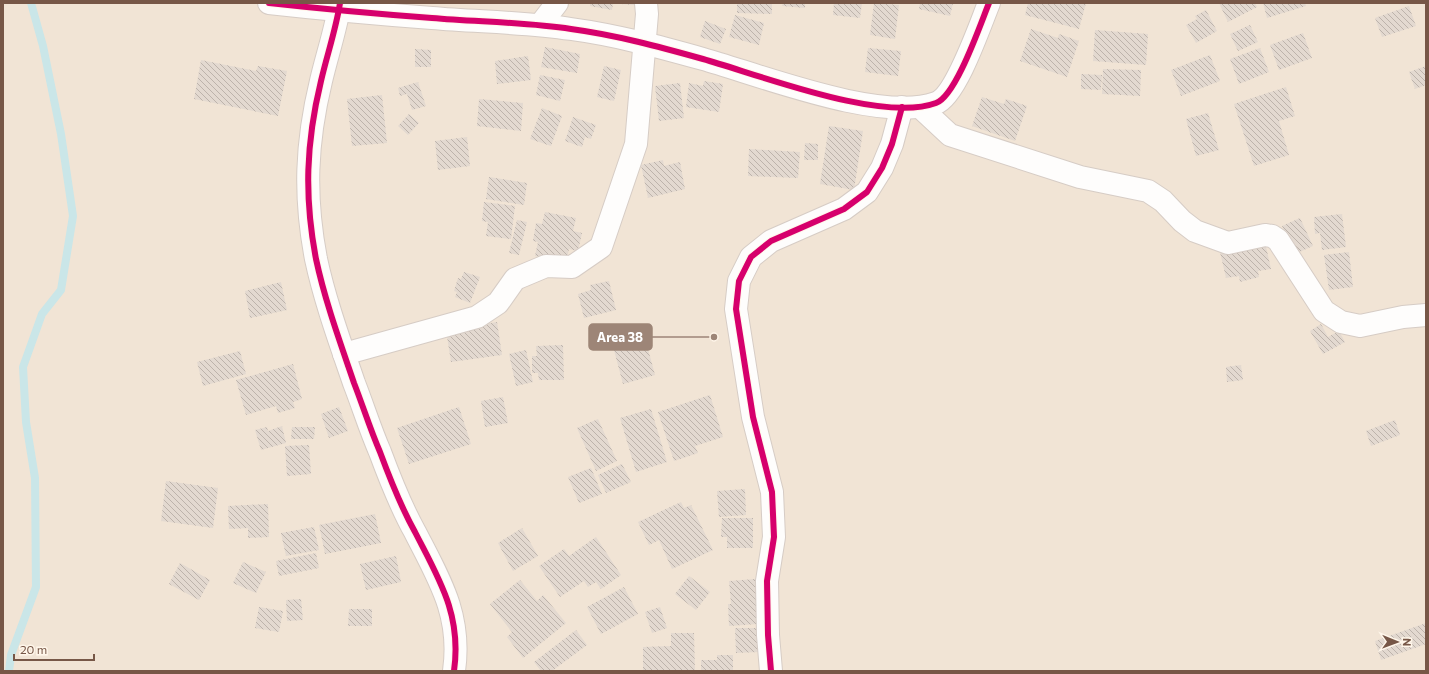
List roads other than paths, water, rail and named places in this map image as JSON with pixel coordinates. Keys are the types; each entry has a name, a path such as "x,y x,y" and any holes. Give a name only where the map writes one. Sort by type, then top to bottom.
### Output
{"street":[{"path":"269,3 340,7 540,26 604,34 703,59 834,97 869,105 912,108 939,102 949,93 959,75 990,3"},
{"path":"540,26 557,3"},
{"path":"344,354 477,318 498,303 515,279 546,266 572,267 601,247 636,144 646,3"},
{"path":"340,7 321,83 310,137 307,194 309,220 317,261 344,354 379,451 414,531 444,588 452,618 456,655 454,671"},
{"path":"912,108 934,122 950,135 1080,177 1148,191 1163,201 1182,221 1201,234 1228,243 1265,235 1272,236 1278,240 1324,311 1341,322 1360,326 1403,317 1426,315"},
{"path":"771,671 768,635 768,581 774,537 772,492 753,416 738,325 736,309 739,280 750,256 771,241 844,209 867,192 882,168 892,144 912,108"}],"waterway":[{"path":"9,671 11,655 36,587 35,478 26,422 23,367 42,314 61,290 73,216 61,134 43,46 31,3"}],"place":[{"name":"Area 38","path":"714,337"}]}
